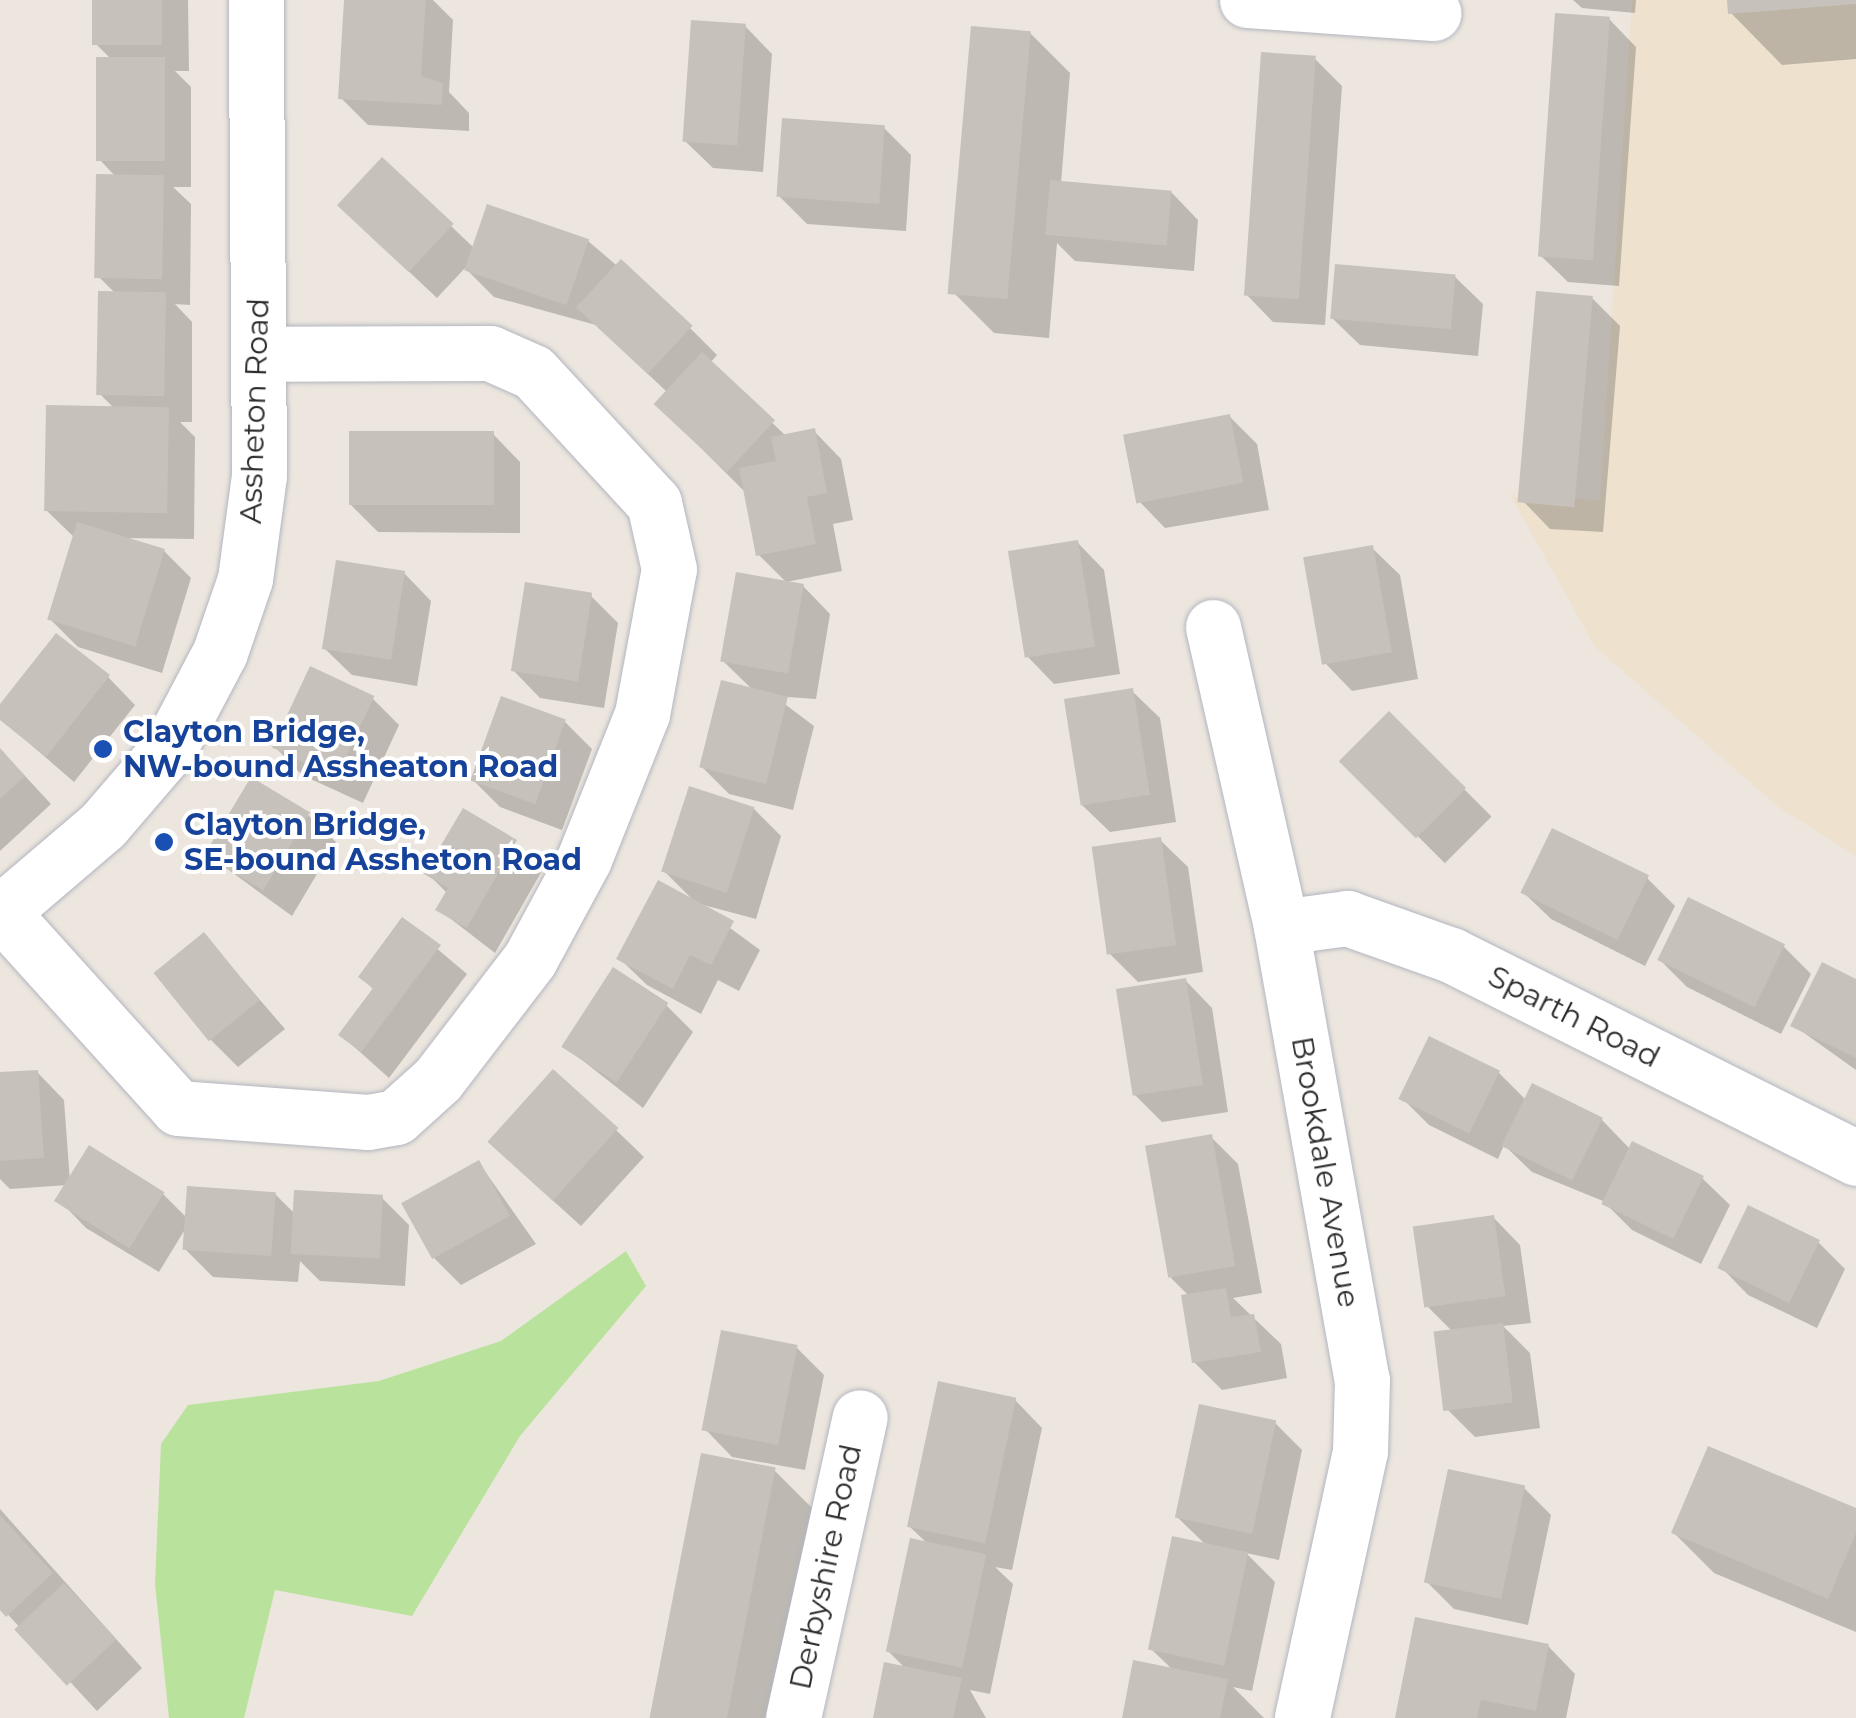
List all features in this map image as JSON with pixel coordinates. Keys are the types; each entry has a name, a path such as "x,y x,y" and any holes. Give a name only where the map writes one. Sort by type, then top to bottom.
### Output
{"street":[{"name":"Assheton Road","path":"0,913 137,786 170,746 220,652 245,579 254,510 260,354 256,0"},
{"path":"1247,0 1434,12"},
{"path":"0,913 178,1108 368,1122 396,1118 438,1079 530,959 584,860 642,714 669,570 654,504 533,372 490,352 260,354"},
{"name":"Brookdale Avenue","path":"1212,627 1281,928 1362,1380 1360,1450 1302,1718"},
{"name":"Sparth Road","path":"1281,928 1347,918 1451,955 1856,1158"},
{"name":"Derbyshire Road","path":"793,1718 860,1417"}],"shaded area":[{"path":"1632,0 1856,0 1856,856 1778,807 1595,647 1510,495 1600,500"}],"green space":[{"path":"626,1251 646,1286 520,1436 412,1616 275,1590 244,1718 169,1718 155,1584 161,1444 188,1405 379,1381 501,1341"}],"building":[{"path":"92,0 162,0 162,45 92,45"},
{"path":"344,0 426,0 421,76 443,83 442,105 338,99"},
{"path":"1727,0 1856,0 1856,4 1728,14"},
{"path":"1555,13 1610,17 1593,260 1538,256"},
{"path":"691,20 746,24 737,146 682,142"},
{"path":"971,26 1031,31 1007,299 948,294"},
{"path":"1261,52 1316,56 1299,299 1244,295"},
{"path":"96,57 165,57 165,161 96,161"},
{"path":"782,118 885,125 879,204 776,197"},
{"path":"382,157 454,224 409,272 337,205"},
{"path":"96,174 164,175 162,279 94,278"},
{"path":"1050,180 1172,191 1167,245 1045,235"},
{"path":"487,204 589,239 566,305 464,270"},
{"path":"621,259 693,326 648,374 576,307"},
{"path":"1335,264 1456,275 1451,329 1330,319"},
{"path":"98,291 166,292 164,396 96,395"},
{"path":"1536,291 1593,296 1574,507 1518,502"},
{"path":"702,352 775,420 727,472 654,404"},
{"path":"46,405 169,407 167,513 44,511"},
{"path":"1230,414 1243,483 1136,504 1123,435"},
{"path":"815,428 827,493 807,497 816,544 756,556 739,468 776,461 771,437"},
{"path":"349,431 494,431 494,505 349,505"},
{"path":"77,522 165,549 135,646 47,620"},
{"path":"1078,540 1095,647 1025,658 1008,551"},
{"path":"1373,545 1392,652 1322,665 1303,557"},
{"path":"336,560 405,571 391,660 322,649"},
{"path":"736,572 804,584 788,674 720,662"},
{"path":"525,582 592,593 578,682 511,671"},
{"path":"56,633 110,675 46,757 0,720 0,704"},
{"path":"310,666 374,696 336,778 272,748"},
{"path":"721,680 788,697 766,784 699,767"},
{"path":"1133,688 1150,795 1081,806 1064,699"},
{"path":"501,696 566,720 535,804 470,781"},
{"path":"1389,711 1466,788 1416,838 1339,761"},
{"path":"0,748 25,776 0,799"},
{"path":"251,777 310,813 263,891 204,855"},
{"path":"689,786 755,807 727,893 661,872"},
{"path":"463,808 517,840 467,928 435,910 448,888 424,874"},
{"path":"1552,828 1649,875 1618,940 1520,893"},
{"path":"1161,837 1176,945 1107,955 1092,847"},
{"path":"658,880 734,921 711,965 690,955 673,989 616,959"},
{"path":"1688,897 1785,944 1754,1007 1657,960"},
{"path":"402,917 441,945 361,1052 338,1035 373,988 358,977"},
{"path":"204,932 259,1000 209,1041 153,973"},
{"path":"1822,962 1856,979 1856,1058 1790,1026"},
{"path":"613,967 668,1003 617,1083 561,1047"},
{"path":"1186,978 1203,1085 1133,1096 1116,989"},
{"path":"1429,1036 1500,1071 1469,1134 1398,1099"},
{"path":"553,1069 618,1128 553,1201 487,1142"},
{"path":"38,1070 44,1158 0,1161 0,1072"},
{"path":"1532,1083 1603,1118 1572,1181 1501,1146"},
{"path":"1212,1134 1235,1266 1168,1278 1145,1146"},
{"path":"1632,1141 1704,1176 1673,1239 1601,1204"},
{"path":"89,1145 164,1192 130,1248 54,1201"},
{"path":"479,1160 510,1216 432,1259 401,1203"},
{"path":"187,1186 276,1192 271,1256 183,1250"},
{"path":"294,1190 383,1195 380,1259 291,1254"},
{"path":"1748,1205 1820,1240 1789,1303 1717,1268"},
{"path":"1494,1215 1505,1296 1424,1308 1413,1226"},
{"path":"1226,1288 1231,1317 1254,1314 1261,1352 1192,1363 1181,1295"},
{"path":"1503,1323 1513,1402 1443,1411 1434,1332"},
{"path":"721,1330 798,1345 778,1445 702,1430"},
{"path":"938,1381 1016,1398 985,1543 907,1527"},
{"path":"1199,1404 1276,1420 1252,1534 1175,1517"},
{"path":"1708,1446 1856,1508 1856,1533 1828,1599 1671,1533"},
{"path":"701,1453 776,1468 727,1718 649,1718"},
{"path":"1448,1469 1525,1485 1501,1599 1424,1582"},
{"path":"0,1515 53,1573 6,1617 0,1610"},
{"path":"1172,1536 1248,1552 1224,1666 1148,1649"},
{"path":"910,1538 986,1554 962,1668 886,1651"},
{"path":"64,1583 117,1639 67,1686 14,1629"},
{"path":"1415,1617 1549,1644 1536,1711 1481,1700 1477,1718 1395,1718"},
{"path":"1133,1660 1228,1679 1220,1718 1122,1718"},
{"path":"884,1662 962,1678 953,1718 873,1718"}],"place":[{"name":"Clayton Bridge, NW-bound Assheaton Road","path":"103,749"},
{"name":"Clayton Bridge, SE-bound Assheton Road","path":"164,842"}]}
